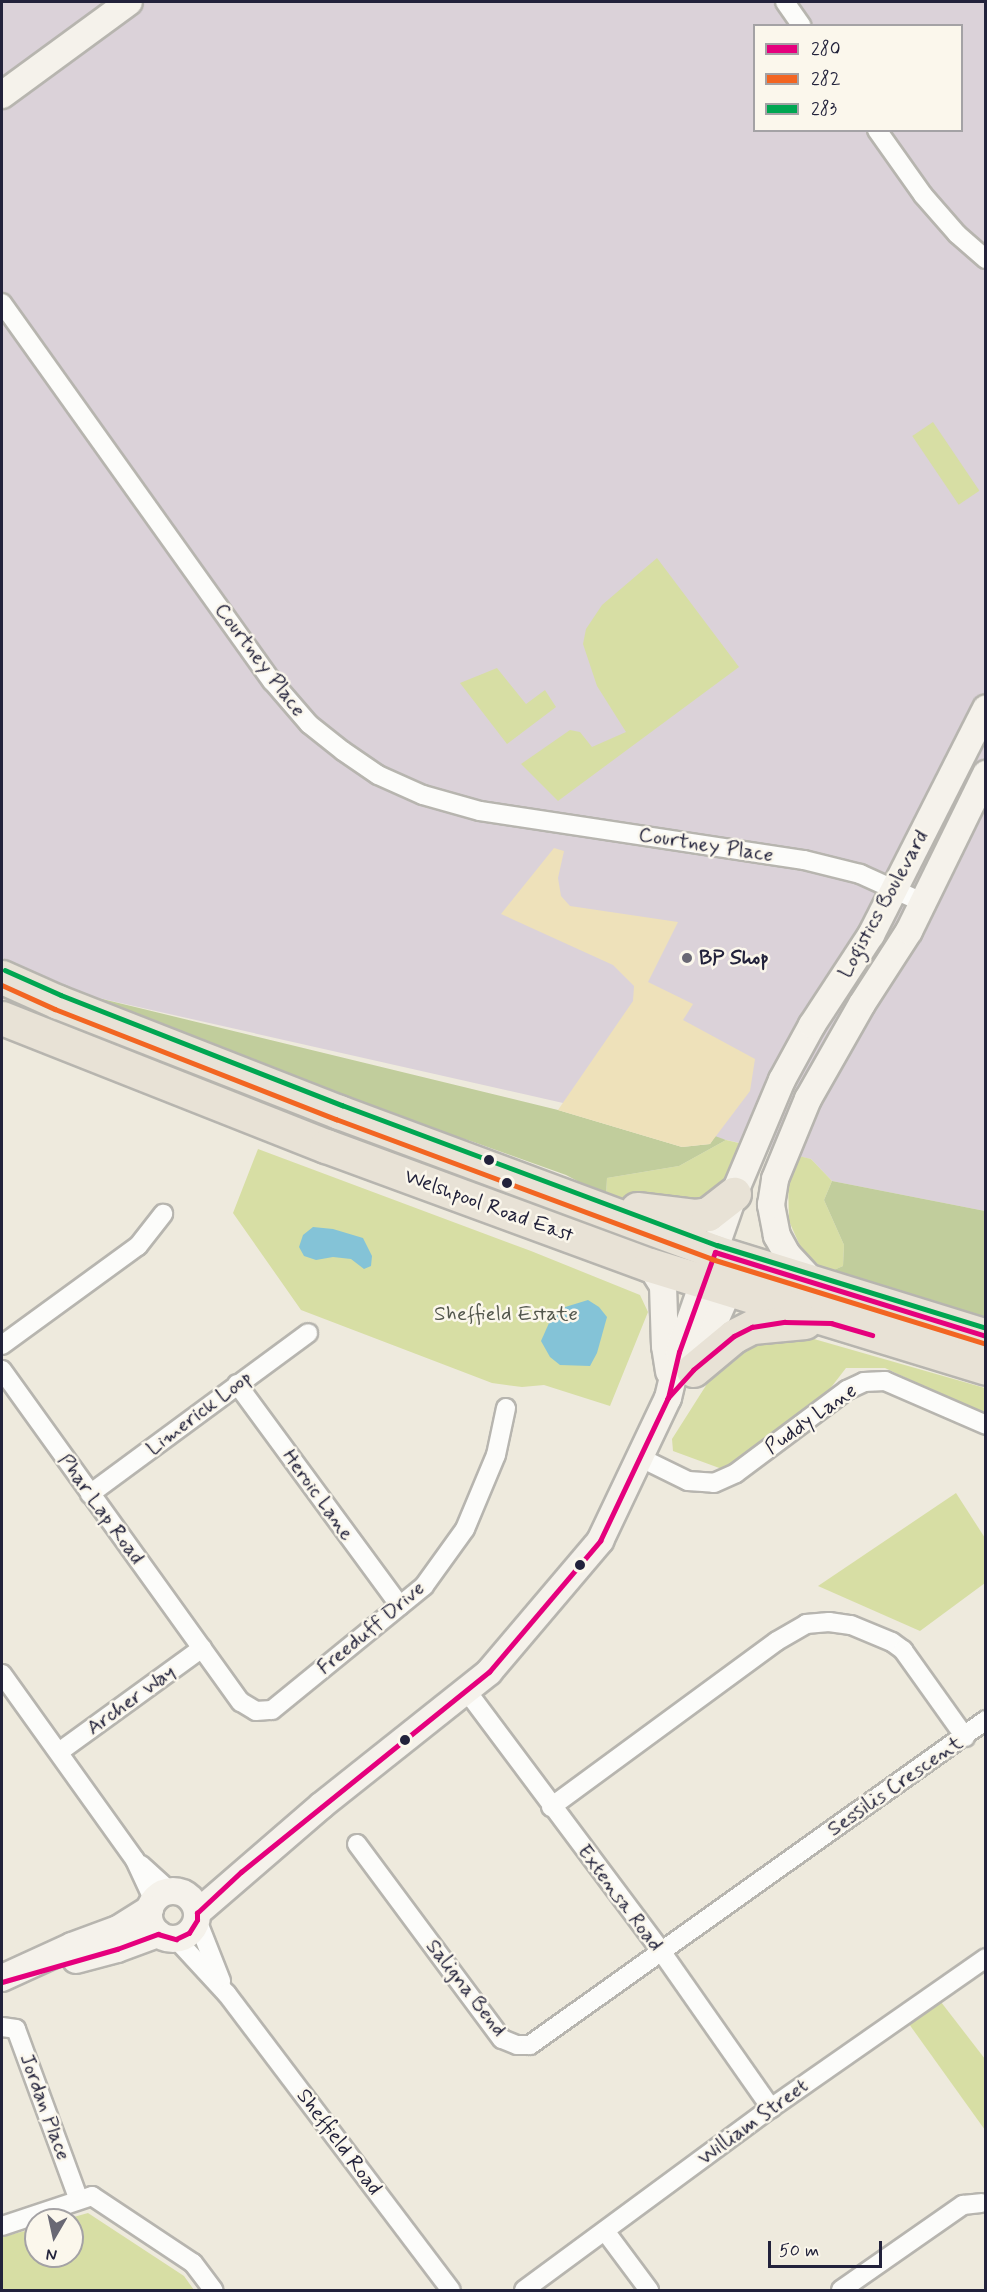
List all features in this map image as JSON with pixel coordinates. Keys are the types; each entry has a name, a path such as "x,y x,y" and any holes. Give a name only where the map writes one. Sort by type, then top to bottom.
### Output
{"highway":[{"name":"Welshpool Road East","path":"2,977 90,1015 431,1145 723,1271 831,1323 986,1368"},
{"name":"Welshpool Road East","path":"2,1018 326,1146 650,1265 723,1271 816,1285 986,1336"},
{"path":"431,1145 470,1146 629,1207 650,1211 695,1216 708,1214 734,1194"},
{"path":"677,1384 734,1336 752,1327 785,1322 831,1323"}],"street":[{"path":"2,95 129,2"},
{"path":"785,2 801,24"},
{"path":"878,132 923,195 957,234 986,259"},
{"name":"Courtney Place","path":"2,303 272,681 309,724 378,775 423,795 480,811 804,860 860,874 894,887 922,902"},
{"name":"Logistics Boulevard","path":"176,1905 242,1872 489,1672 600,1541 677,1384 723,1271 734,1194 792,1062 812,1025 871,935 986,708"},
{"name":"Logistics Boulevard","path":"816,1285 799,1270 777,1236 771,1205 775,1179 808,1099 862,1004 904,939 986,774"},
{"path":"2,1344 138,1246 163,1214"},
{"path":"650,1265 663,1286 665,1346 677,1384"},
{"name":"Limerick Loop","path":"90,1494 309,1333"},
{"name":"Phar Lap Road","path":"2,1370 202,1648"},
{"name":"Puddy Lane","path":"641,1458 688,1481 714,1483 736,1473 847,1390 864,1382 885,1382 986,1425"},
{"name":"Heroic Lane","path":"237,1384 400,1606"},
{"name":"Freeduff Drive","path":"202,1648 241,1702 256,1711 272,1710 424,1586 465,1528 496,1455 506,1408"},
{"name":"Sessilis Crescent","path":"551,1806 777,1641 806,1624 829,1622 851,1625 892,1642 903,1650 965,1737 661,1951"},
{"name":"Archer Way","path":"59,1752 202,1648"},
{"name":"Sheffield Road","path":"2,1674 135,1860 176,1905 227,1994 452,2290"},
{"name":"Extensa Road","path":"466,1690 661,1951 771,2108"},
{"path":"965,1737 986,1720"},
{"name":"Saligna Bend","path":"357,1844 496,2031 510,2044 524,2046 538,2041 661,1951"},
{"path":"2,1980 167,1936 189,1933 176,1905"},
{"path":"167,1936 152,1927 176,1905"},
{"path":"2,1980 72,1946 176,1905"},
{"name":"Sheffield Road","path":"167,1936 227,1994"},
{"name":"William Street","path":"525,2290 771,2108 986,1958"},
{"name":"Jordan Place","path":"2,2027 16,2029 79,2200"},
{"path":"2,2226 92,2196 193,2264 213,2290"},
{"path":"845,2289 963,2205 981,2203"},
{"path":"605,2231 650,2290"}],"shaded area":[{"path":"2,2 985,2 985,1211 832,1181 811,1159 94,997 2,958"}],"green space":[{"path":"933,422 979,491 959,505 912,436"},
{"path":"657,558 739,667 558,801 521,764 570,730 580,732 592,747 626,732 597,686 583,644 586,629 602,605"},
{"path":"497,668 526,704 545,690 556,707 507,744 460,683"},
{"path":"94,997 558,1110 682,1147 710,1144 715,1136 726,1140 679,1166 607,1178 606,1196 566,1175 468,1140 413,1132"},
{"path":"726,1140 743,1144 720,1192 670,1208 606,1196 607,1178 679,1166"},
{"name":"Sheffield Estate","path":"258,1149 531,1251 640,1295 648,1312 610,1406 544,1385 522,1387 492,1383 301,1310 233,1213"},
{"path":"795,1155 811,1159 832,1181 824,1200 844,1245 843,1266 827,1273 801,1248 789,1221 788,1180"},
{"path":"832,1181 985,1211 985,1329 827,1273 843,1266 844,1245 824,1200"},
{"path":"766,1336 814,1339 985,1388 985,1415 885,1368 846,1368 819,1403 740,1462 722,1469 673,1451 672,1439 719,1365"},
{"path":"956,1493 985,1538 985,1583 920,1631 818,1586"},
{"path":"941,2002 985,2059 985,2130 909,2024"},
{"path":"88,2213 184,2276 194,2290 2,2290 2,2237 24,2231 24,2268 84,2268 84,2214"}],"sand":[{"path":"554,848 564,851 558,878 561,896 570,906 678,922 648,982 693,1004 683,1020 755,1059 750,1091 710,1144 682,1147 558,1110 633,1001 634,986 613,965 501,914"}],"water":[{"path":"313,1227 333,1229 363,1238 372,1256 371,1266 364,1269 351,1259 333,1257 316,1260 304,1256 299,1247 303,1235"},
{"path":"588,1300 599,1307 607,1317 597,1353 590,1366 560,1365 550,1357 541,1341 549,1323 562,1308"}],"transit line":[{"name":"283","path":"5,970 61,995 342,1105 717,1245 986,1328"},
{"name":"282","path":"2,985 55,1009 336,1119 712,1259 984,1343"},
{"name":"280","path":"2,1982 117,1949 158,1934 176,1939 189,1933 197,1920 197,1913 241,1872 489,1672 600,1541 668,1398 679,1352 715,1252 986,1336"},
{"name":"280","path":"667,1399 693,1370 734,1336 752,1327 785,1322 831,1323 872,1335"}],"place":[{"name":"BP Shop","path":"687,958"}]}
